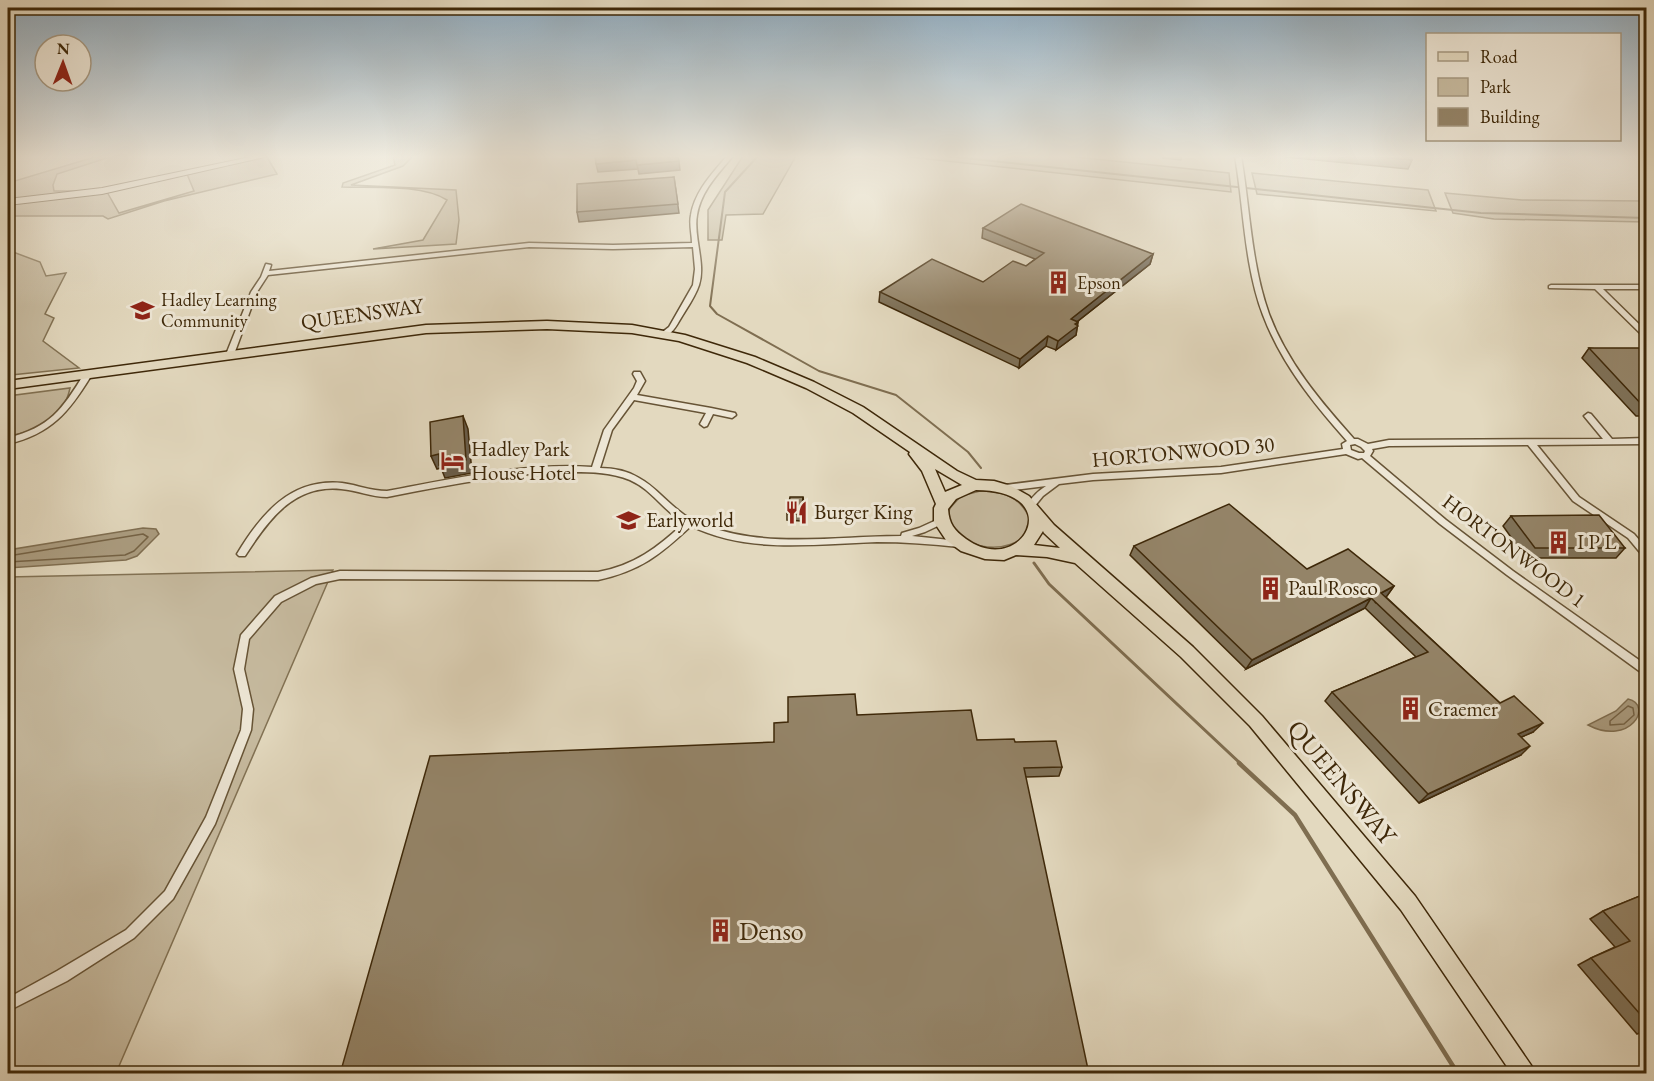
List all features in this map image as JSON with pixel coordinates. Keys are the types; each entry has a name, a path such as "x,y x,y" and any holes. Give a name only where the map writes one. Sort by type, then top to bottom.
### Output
{"main road":[{"name":"QUEENSWAY","path":"8,385 426,329 496,325 581,327 662,338 718,350 750,360 810,385 858,410 952,474 975,485"},
{"name":"QUEENSWAY","path":"905,441 928,469 943,503"},
{"path":"975,485 1005,488 1024,498 1033,508 1038,526 1032,539 1018,550 1006,553 985,553 958,544 944,529 940,520 943,503 956,492 975,485"},
{"name":"QUEENSWAY","path":"1033,508 1049,529 1187,652 1256,721 1408,903 1526,1074"},
{"name":"QUEENSWAY","path":"1018,550 1047,551 1080,558"}],"street":[{"path":"662,338 672,328 675,319 687,305 696,285 698,269 693,217 696,206"},
{"path":"1246,206 1257,277 1274,333 1293,369 1351,441 1366,451"},
{"path":"265,273 529,245 631,247 694,245"},
{"path":"366,262 369,251"},
{"path":"230,357 254,292 268,265"},
{"path":"1551,287 1647,287"},
{"path":"1597,287 1647,334"},
{"path":"595,469 608,430 633,397 641,381 637,374"},
{"path":"8,441 26,436 55,421 70,405 87,376"},
{"path":"633,397 732,415"},
{"path":"704,424 711,410"},
{"path":"1588,416 1610,441"},
{"path":"1351,441 1345,446 1347,451 1358,456 1389,443 1647,441"},
{"path":"1530,441 1576,499 1631,536 1647,554"},
{"name":"HORTONWOOD 30","path":"1005,488 1093,477 1221,470 1347,451"},
{"name":"HORTONWOOD 1","path":"1366,451 1493,560 1647,670"},
{"path":"242,554 259,525 275,508 298,494 316,487 340,485 374,494 387,494 503,476 557,470 595,469 628,476 643,483 675,512 690,522 728,536 815,543 894,538 932,539 958,544"},
{"name":"HORTONWOOD 30","path":"1033,508 1040,495 1057,483"},
{"path":"894,538 922,530 940,520"},
{"path":"8,1005 62,976 130,934 169,895 211,820 246,730 248,709 239,669 244,638 279,599 314,581 340,575 598,576 615,573 633,567 651,557 690,522"}],"green space":[{"path":"8,206 115,206 119,213 147,206 108,219 103,216 8,216"},
{"path":"443,206 458,206 459,220 456,244 373,249 423,240"},
{"path":"710,206 767,206 763,214 726,215 722,240 708,240 708,210"},
{"path":"1388,206 1434,206 1436,211"},
{"path":"1450,206 1646,206 1646,222 1494,219 1453,213"},
{"path":"13,252 40,262 46,276 66,273 45,314 54,318 43,341 79,368 11,375 8,379 8,253"},
{"path":"70,388 67,399 55,416 29,431 8,436 8,396"},
{"path":"980,491 1003,494 1022,506 1029,519 1028,530 1021,538 1010,544 996,547 981,546 966,540 954,529 949,519 950,508 961,496"},
{"path":"333,570 116,1073 8,1073 8,577"}],"water":[{"path":"143,528 156,529 159,534 137,556 126,560 8,568 8,550"},
{"path":"1628,699 1639,709 1634,722 1626,728 1616,731 1603,730 1588,725 1616,711"}],"building":[{"path":"577,206 647,206 577,212"},
{"name":"Epson","path":"1017,206 1027,206 1153,254 1071,319 1078,322 1075,324 1078,326 1058,341 1048,336 1020,359 880,292 932,259 983,282 1013,261 1026,266 1044,253 983,228"},
{"path":"1589,348 1639,348 1647,356 1647,407 1644,407"},
{"path":"463,416 466,460 439,465 439,454 431,456 430,422"},
{"path":"790,497 803,497 801,514 787,513"},
{"path":"1229,504 1307,569 1348,549 1394,586 1381,593 1500,703 1514,696 1543,723 1518,734 1530,746 1428,794 1332,692 1428,652 1371,598 1252,660 1134,546"},
{"path":"1599,515 1625,548 1535,548 1511,516"},
{"name":"Denso","path":"855,694 857,715 971,710 977,740 1056,741 1062,767 1024,768 1089,1074 340,1074 430,756 774,742 774,723 788,722 788,697"},
{"path":"1647,893 1647,1022 1591,958 1630,941 1603,911"}],"waterway":[{"path":"723,206 710,306 717,314 819,371 896,395 968,452 981,468"},
{"path":"1419,206 1481,213 1646,218"},
{"path":"1034,563 1049,584 1241,764"},
{"path":"1239,763 1295,815 1458,1074"}],"place":[{"name":"Epson","path":"1059,283"},
{"name":"Hadley Learning Community","path":"143,310"},
{"name":"Hadley Park House Hotel","path":"453,461"},
{"name":"Burger King","path":"796,512"},
{"name":"Earlyworld","path":"628,520"},
{"name":"I P L","path":"1559,542"},
{"name":"Paul Rosco","path":"1270,588"},
{"name":"Craemer","path":"1410,709"},
{"name":"Denso","path":"721,931"}]}
